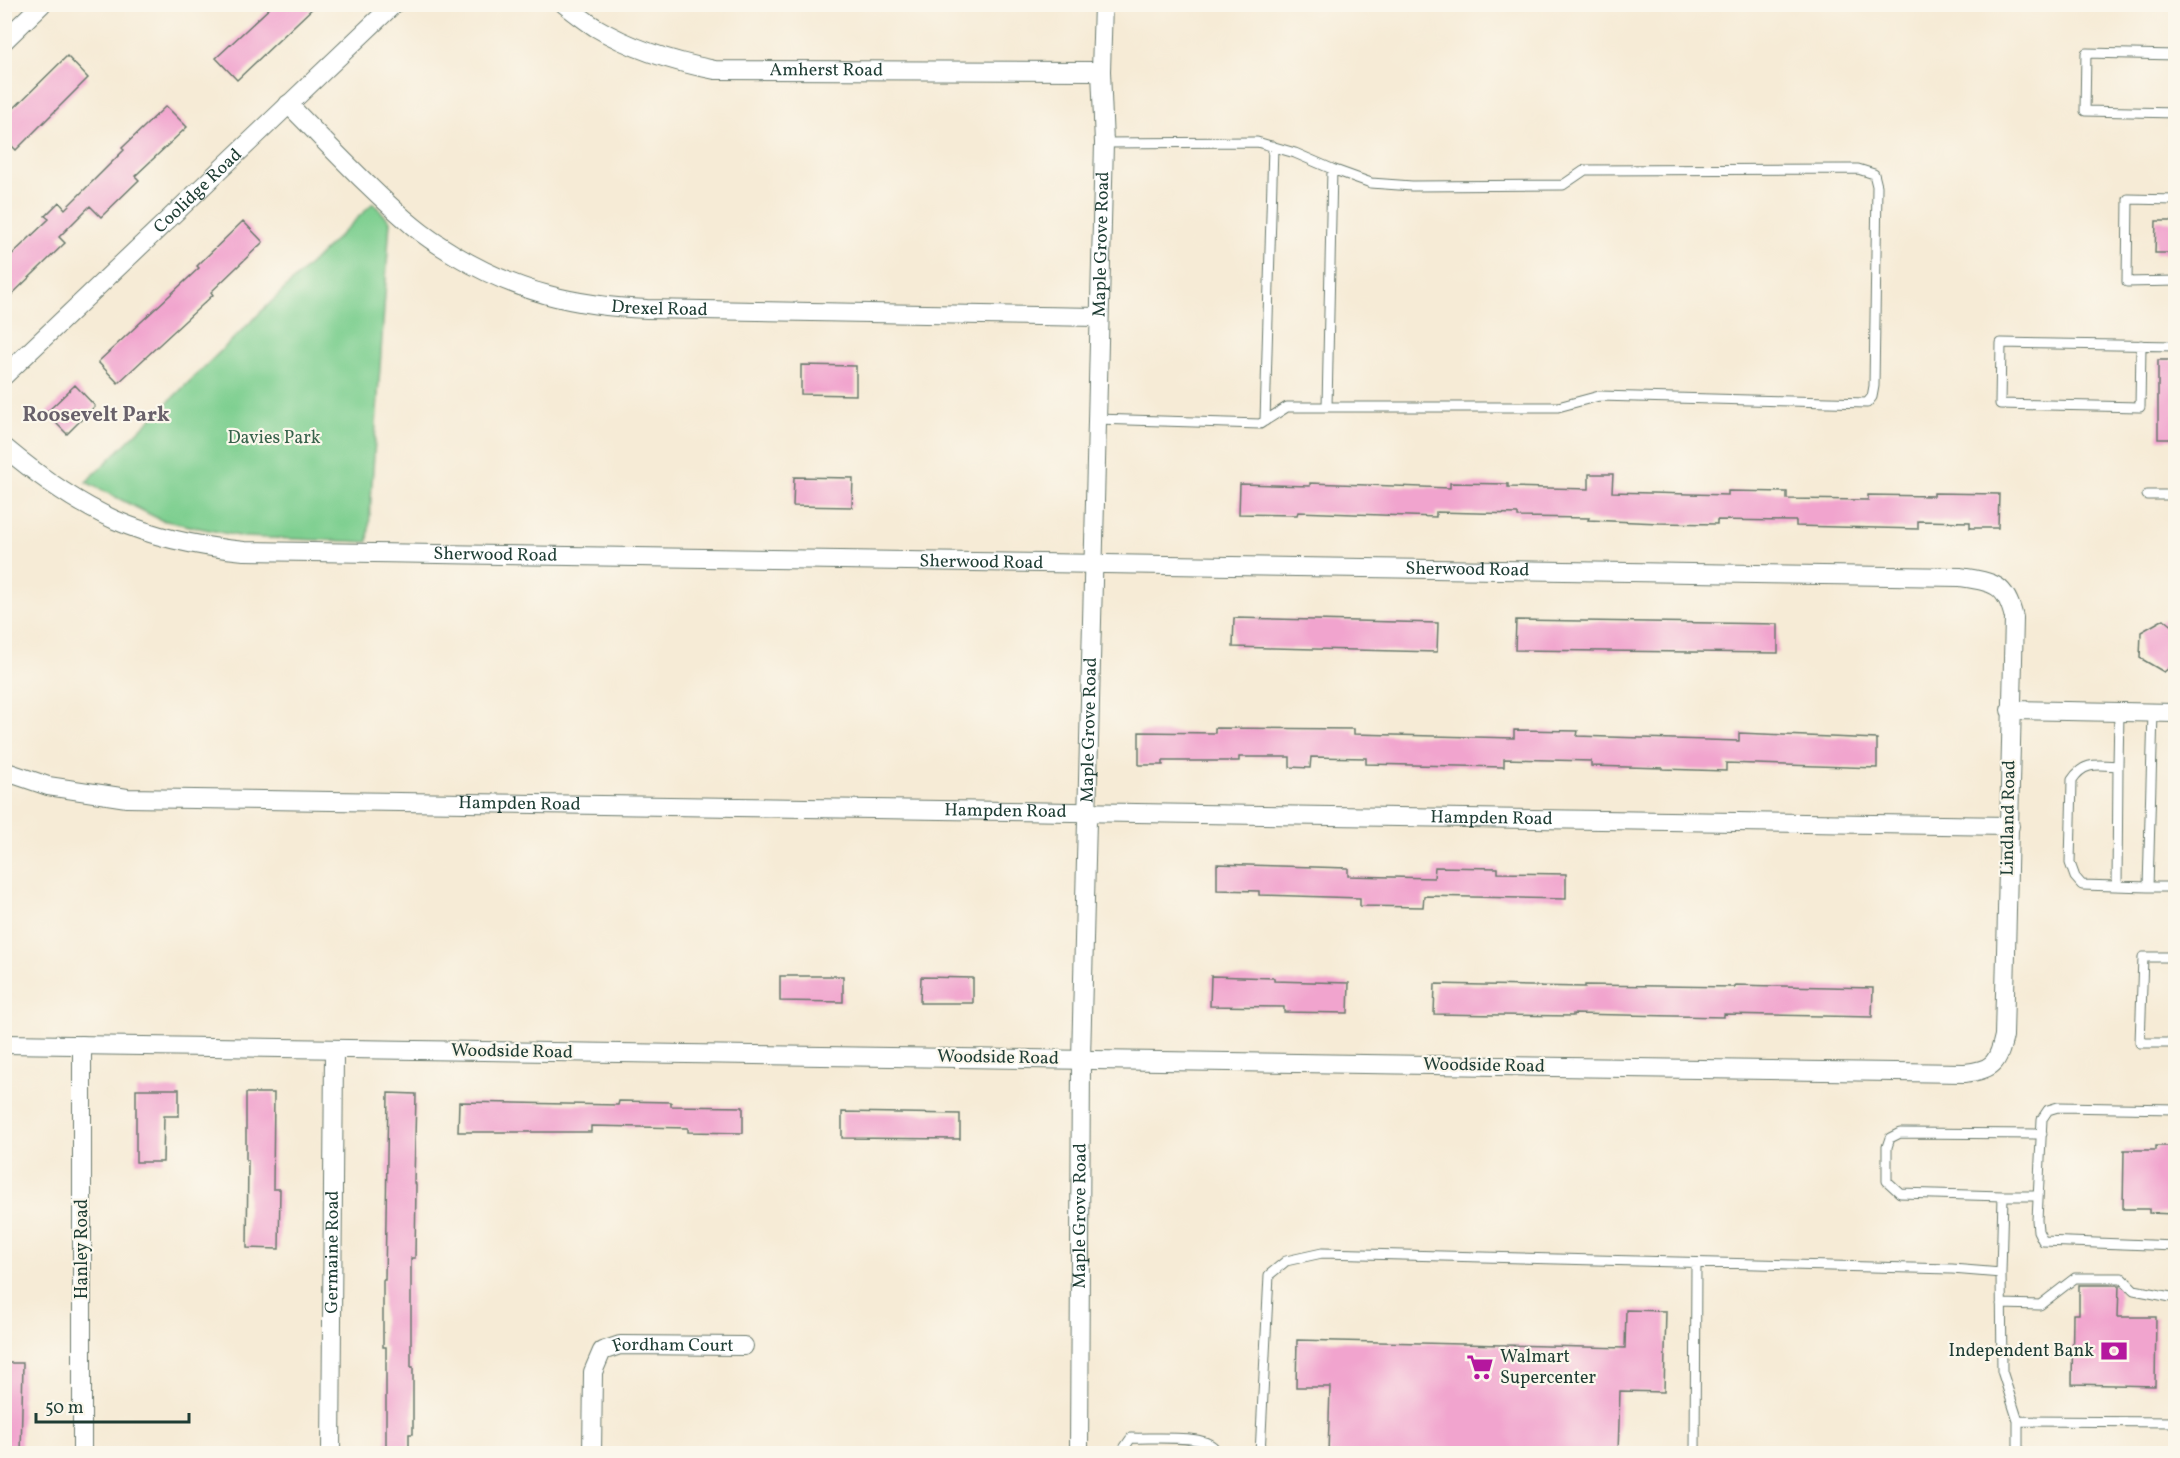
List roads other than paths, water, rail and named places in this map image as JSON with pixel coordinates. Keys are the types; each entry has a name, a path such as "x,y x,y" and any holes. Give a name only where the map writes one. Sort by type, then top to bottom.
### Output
{"street":[{"path":"4,41 42,4"},
{"name":"Coolidge Road","path":"4,376 394,4"},
{"name":"Amherst Road","path":"564,4 595,27 639,47 690,65 715,70 1101,71"},
{"name":"Maple Grove Road","path":"1079,1454 1080,1059 1104,143 1101,71 1103,4"},
{"name":"Drexel Road","path":"288,104 414,227 475,267 513,285 544,295 580,303 647,309 1098,317"},
{"name":"Sherwood Road","path":"4,447 41,478 102,515 164,538 204,547 244,551 1948,577 1984,580"},
{"name":"Lindland Road","path":"1984,580 2002,590 2010,599 2014,618 2004,1036 2000,1055 1991,1067"},
{"path":"2010,710 2175,713"},
{"name":"Hampden Road","path":"4,771 48,786 127,798 2010,826"},
{"name":"Woodside Road","path":"4,1044 1965,1073 1991,1067"},
{"name":"Hanley Road","path":"82,1045 82,1454"},
{"name":"Germaine Road","path":"331,1454 334,1050"},
{"name":"Fordham Court","path":"592,1454 593,1372 602,1351 620,1344 744,1346"}],"lane":[{"path":"2175,55 2086,53 2085,111 2175,113"},
{"path":"1096,418 1260,424 1287,407 1558,407 1599,396 1867,403 1872,397 1874,386 1877,186 1874,174 1858,169 1585,170 1563,185 1412,186 1371,183 1295,153 1257,142 1104,143"},
{"path":"1265,421 1273,146"},
{"path":"1327,407 1332,169"},
{"path":"2175,200 2128,199 2127,282 2175,281"},
{"path":"2141,345 2140,407 2000,404 2001,343 2175,345"},
{"path":"2147,495 2175,495"},
{"path":"2117,886 2119,712"},
{"path":"2148,887 2153,713"},
{"path":"2118,766 2090,765 2079,770 2072,780 2070,863 2075,877 2082,885 2175,887"},
{"path":"2175,957 2143,957 2140,1042 2175,1042"},
{"path":"2175,1108 2058,1107 2048,1110 2042,1119 2038,1196 2038,1231 2043,1240 2175,1246"},
{"path":"2038,1196 1900,1193 1887,1181 1887,1148 1890,1138 1900,1133 2042,1134"},
{"path":"2003,1196 2002,1371 2018,1421 2018,1454"},
{"path":"1260,1454 1269,1275 1286,1261 1322,1253 1952,1269 2001,1273"},
{"path":"1695,1454 1696,1264"},
{"path":"2001,1304 2040,1305 2075,1278 2122,1278 2134,1290 2175,1298"},
{"path":"2018,1421 2175,1422"},
{"path":"1120,1454 1131,1438 1207,1441 1214,1448 1214,1454"}],"place":[{"name":"Independent Bank","path":"2114,1351"},
{"name":"Walmart Supercenter","path":"1480,1367"}],"district":[{"name":"Roosevelt Park","path":"96,415"}],"park label":[{"name":"Davies Park","path":"274,438"}]}
